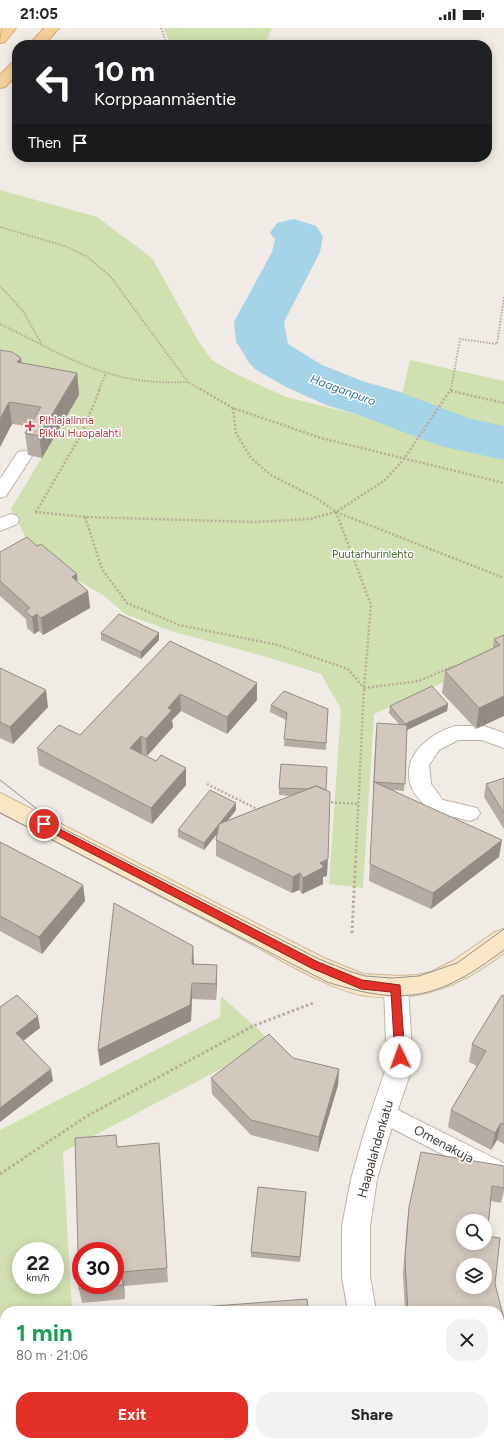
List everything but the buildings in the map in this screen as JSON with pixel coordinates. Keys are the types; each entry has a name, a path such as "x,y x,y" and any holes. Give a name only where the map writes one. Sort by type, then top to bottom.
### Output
{"main road":[{"path":"0,38 9,28"},
{"path":"41,40 52,28"},
{"path":"0,84 12,71"}],"street":[{"path":"0,802 315,965 361,984 396,988 422,985 442,979 464,969 504,939"},
{"name":"Haapalahdenkatu","path":"361,1306 356,1277 356,1226 364,1178 400,1065 396,988"}],"lane":[{"path":"0,492 24,456"},
{"path":"470,813 437,806 421,786 419,764 432,745 455,734 484,733 504,741"},
{"name":"Omenakuja","path":"384,1113 504,1175"}],"path":[{"path":"161,28 165,40"},
{"path":"0,227 65,246 86,256 110,276 188,382 234,408 321,438 504,483"},
{"path":"0,286 23,311 41,343"},
{"path":"6,523 36,512 85,517 256,522 310,519 336,512 385,480 404,459 422,434 452,391 460,339 497,344 504,297"},
{"path":"0,324 106,373 134,380 164,383 188,382"},
{"path":"36,512 82,433 106,373"},
{"path":"452,391 504,403"},
{"path":"234,408 236,433 251,458 270,475 316,498 336,512 504,578"},
{"path":"336,512 371,605 364,688 352,933"},
{"path":"85,517 102,569 127,603 179,625 278,645 348,669 364,688"},
{"path":"364,688 419,680 460,664"},
{"path":"207,784 264,812"},
{"path":"319,801 359,804"},
{"path":"0,1174 88,1116 246,1030 314,1003"}],"green space":[{"path":"163,28 272,28 267,40 169,40"},
{"name":"Puutarhurinlehto","path":"0,190 97,217 152,258 199,342 212,360 234,373 286,397 395,424 410,360 504,381 504,655 374,714 363,888 329,884 341,709 321,674 267,657 171,631 125,614 103,595 36,557 11,509 79,395 0,363"},
{"path":"221,996 272,1042 63,1152 72,1306 0,1306 0,1130 220,1017"}],"waterway":[{"name":"Haaganpuro","path":"294,233 299,236 296,252 259,322 261,341 267,352 274,359 304,376 344,393 378,403 459,434 504,443"}],"tram line":[{"path":"0,780 60,827 319,959 365,976 392,978 419,976 457,963 504,929"},
{"path":"0,813 327,982 355,990 400,996 420,994 440,988 460,979 504,950"}],"place":[{"name":"Pihlajalinna Pikku Huopalahti","path":"30,426"}],"route":[{"path":"44,824 315,965 361,984 396,988 400,1057"}]}
